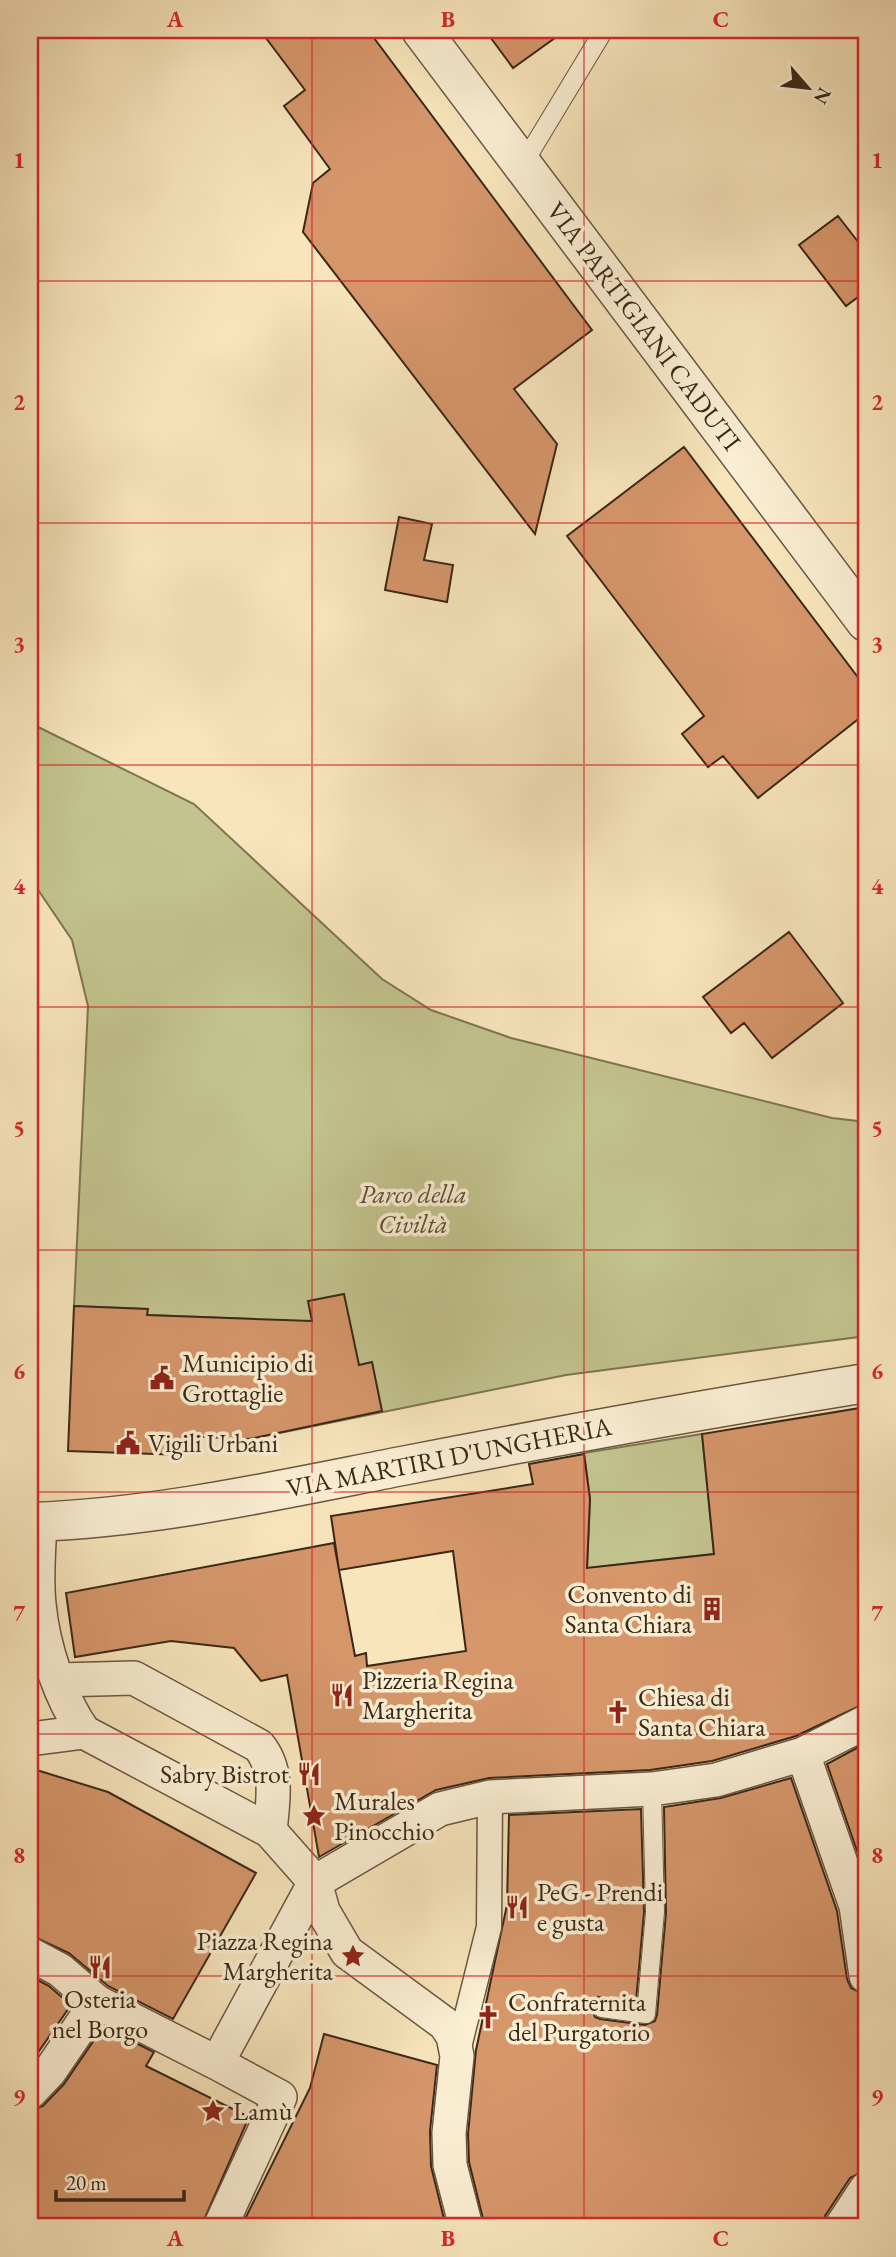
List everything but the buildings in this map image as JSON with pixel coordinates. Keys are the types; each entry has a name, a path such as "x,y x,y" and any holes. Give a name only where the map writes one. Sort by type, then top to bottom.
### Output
{"street":[{"name":"VIA PARTIGIANI CADUTI","path":"421,30 866,622"},
{"name":"VIA MARTIRI D'UNGHERIA","path":"35,1521 91,1519 287,1488 683,1412 866,1383"},
{"path":"35,1521 39,1604 69,1711 84,1732 270,1830 315,1882 335,1935 347,1952 445,2024 453,2036 457,2056"},
{"path":"59,1680 134,1678 259,1746 270,1759 274,1781 270,1830"},
{"path":"217,2063 315,1882 440,1809 490,1797 652,1789 716,1780 803,1754 866,1722"},
{"path":"30,1739 84,1732"},
{"path":"803,1754 856,1906 866,1976"},
{"path":"466,2227 450,2165 450,2110 457,2056 489,1927 492,1869 490,1797"},
{"path":"278,1950 294,1936 309,1930 321,1930 335,1935"},
{"path":"30,1954 60,1970 96,2002 280,2096 220,2227"},
{"path":"30,2092 50,2071 96,2002"},
{"path":"841,2227 866,2189"}],"lane":[{"path":"523,164 604,30"},
{"path":"602,2008 646,2014 655,1912 652,1789"}],"green space":[{"name":"Parco della Civiltà","path":"30,723 194,804 382,979 431,1010 511,1038 832,1118 866,1122 866,1336 566,1375 250,1439 254,1319 147,1315 147,1309 74,1306 88,1006 72,940 30,878"},
{"path":"702,1434 714,1554 587,1568 590,1499 584,1453"}],"place":[{"name":"Municipio di Grottaglie","path":"162,1378"},
{"name":"Vigili Urbani","path":"128,1443"},
{"name":"Convento di Santa Chiara","path":"712,1609"},
{"name":"Pizzeria Regina Margherita","path":"342,1695"},
{"name":"Chiesa di Santa Chiara","path":"618,1712"},
{"name":"Sabry Bistrot","path":"309,1774"},
{"name":"Murales Pinocchio","path":"314,1816"},
{"name":"PeG - Prendi e gusta","path":"517,1907"},
{"name":"Piazza Regina Margherita","path":"353,1956"},
{"name":"Osteria nel Borgo","path":"100,1967"},
{"name":"Confraternita del Purgatorio","path":"488,2017"},
{"name":"Lamù","path":"213,2111"}]}
